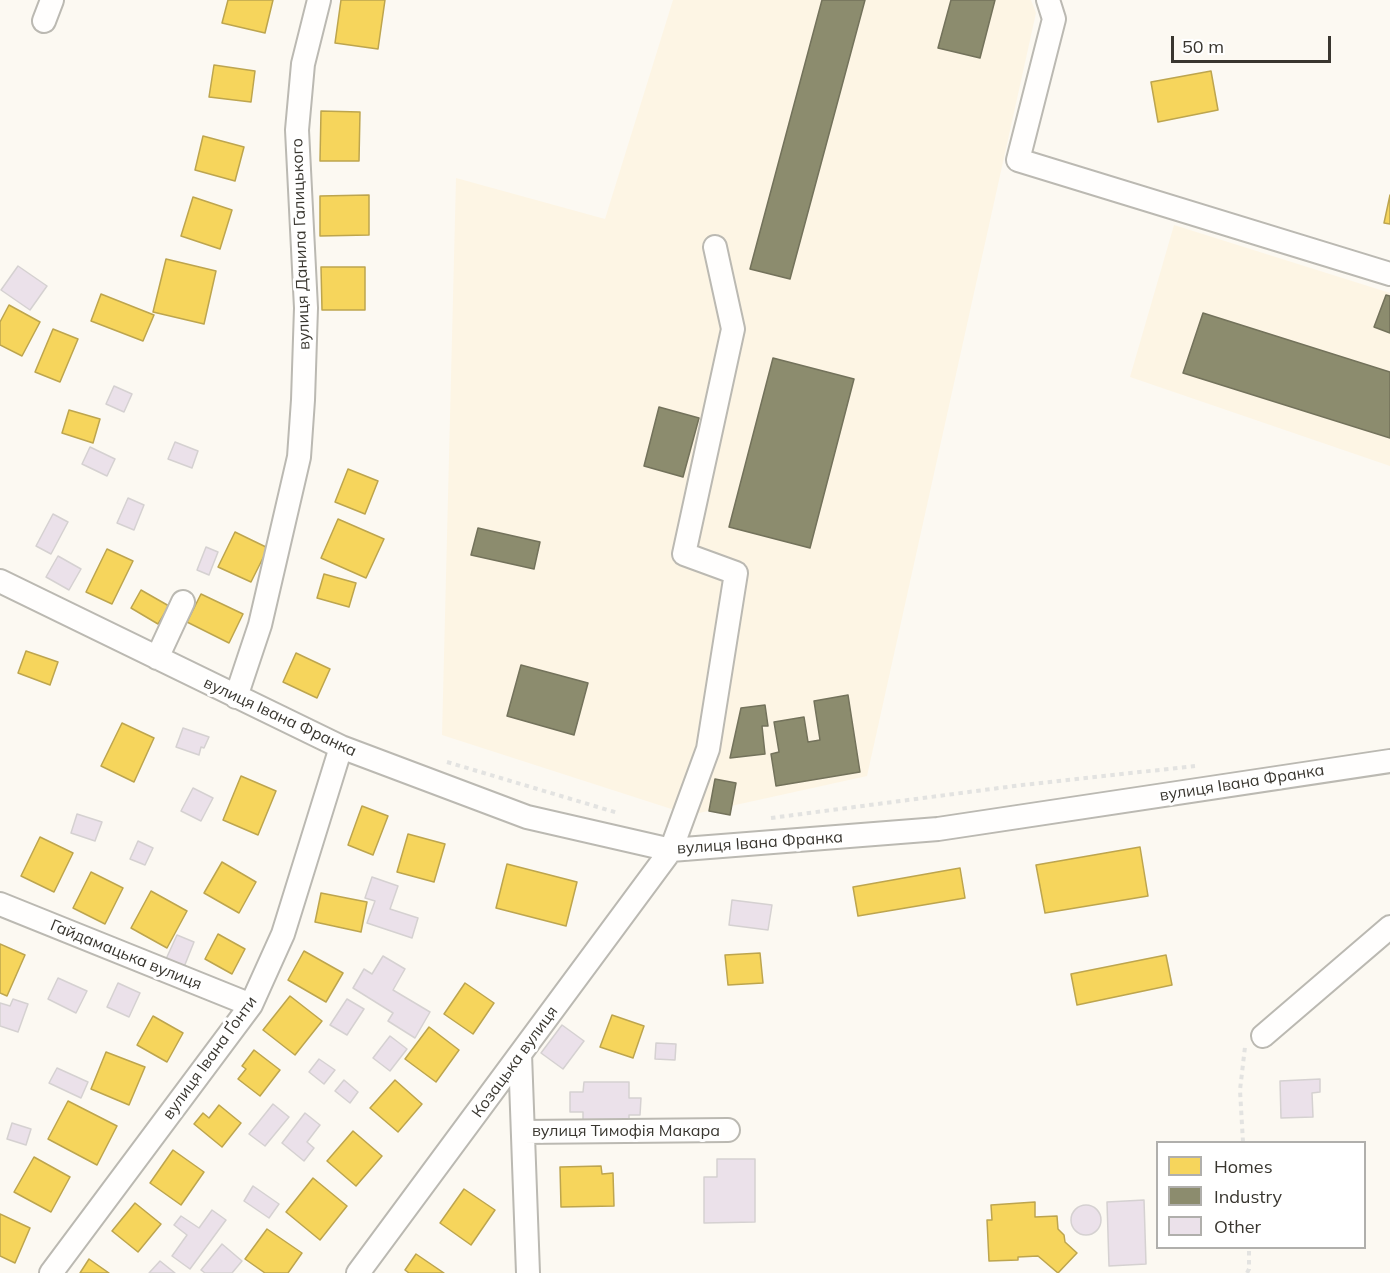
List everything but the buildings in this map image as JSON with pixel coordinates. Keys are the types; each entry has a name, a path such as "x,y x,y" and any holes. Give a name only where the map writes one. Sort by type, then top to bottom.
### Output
{"street":[{"name":"вулиця Данила Галицького","path":"236,697 260,625 298,457 303,400 306,308 297,129 303,64 320,0"},
{"path":"1047,0 1054,19 1018,160 1390,274"},
{"name":"Козацька вулиця","path":"358,1273 670,850 708,749 736,573 684,554 734,329 714,247"},
{"name":"вулиця Івана Франка","path":"0,580 341,747 527,817 670,850 938,829 1390,761"},
{"path":"157,658 183,602"},
{"name":"вулиця Івана Ґонти","path":"51,1273 251,1005 283,934 341,747"},
{"name":"Гайдамацька вулиця","path":"0,903 251,1005"},
{"path":"1263,1036 1390,927"},
{"path":"520,1054 528,1273"},
{"name":"вулиця Тимофія Макара","path":"523,1132 728,1130"}],"path":[{"path":"442,760 622,814"},
{"path":"763,819 1022,784"},
{"path":"1243,1141 1240,1090 1244,1048 1263,1036"},
{"path":"1246,1273 1249,1269 1250,1249"}],"shaded area":[{"path":"673,0 1031,0 1036,13 867,776 690,815 442,735 456,178 605,219"},
{"path":"1174,225 1390,293 1390,466 1130,377"}]}
